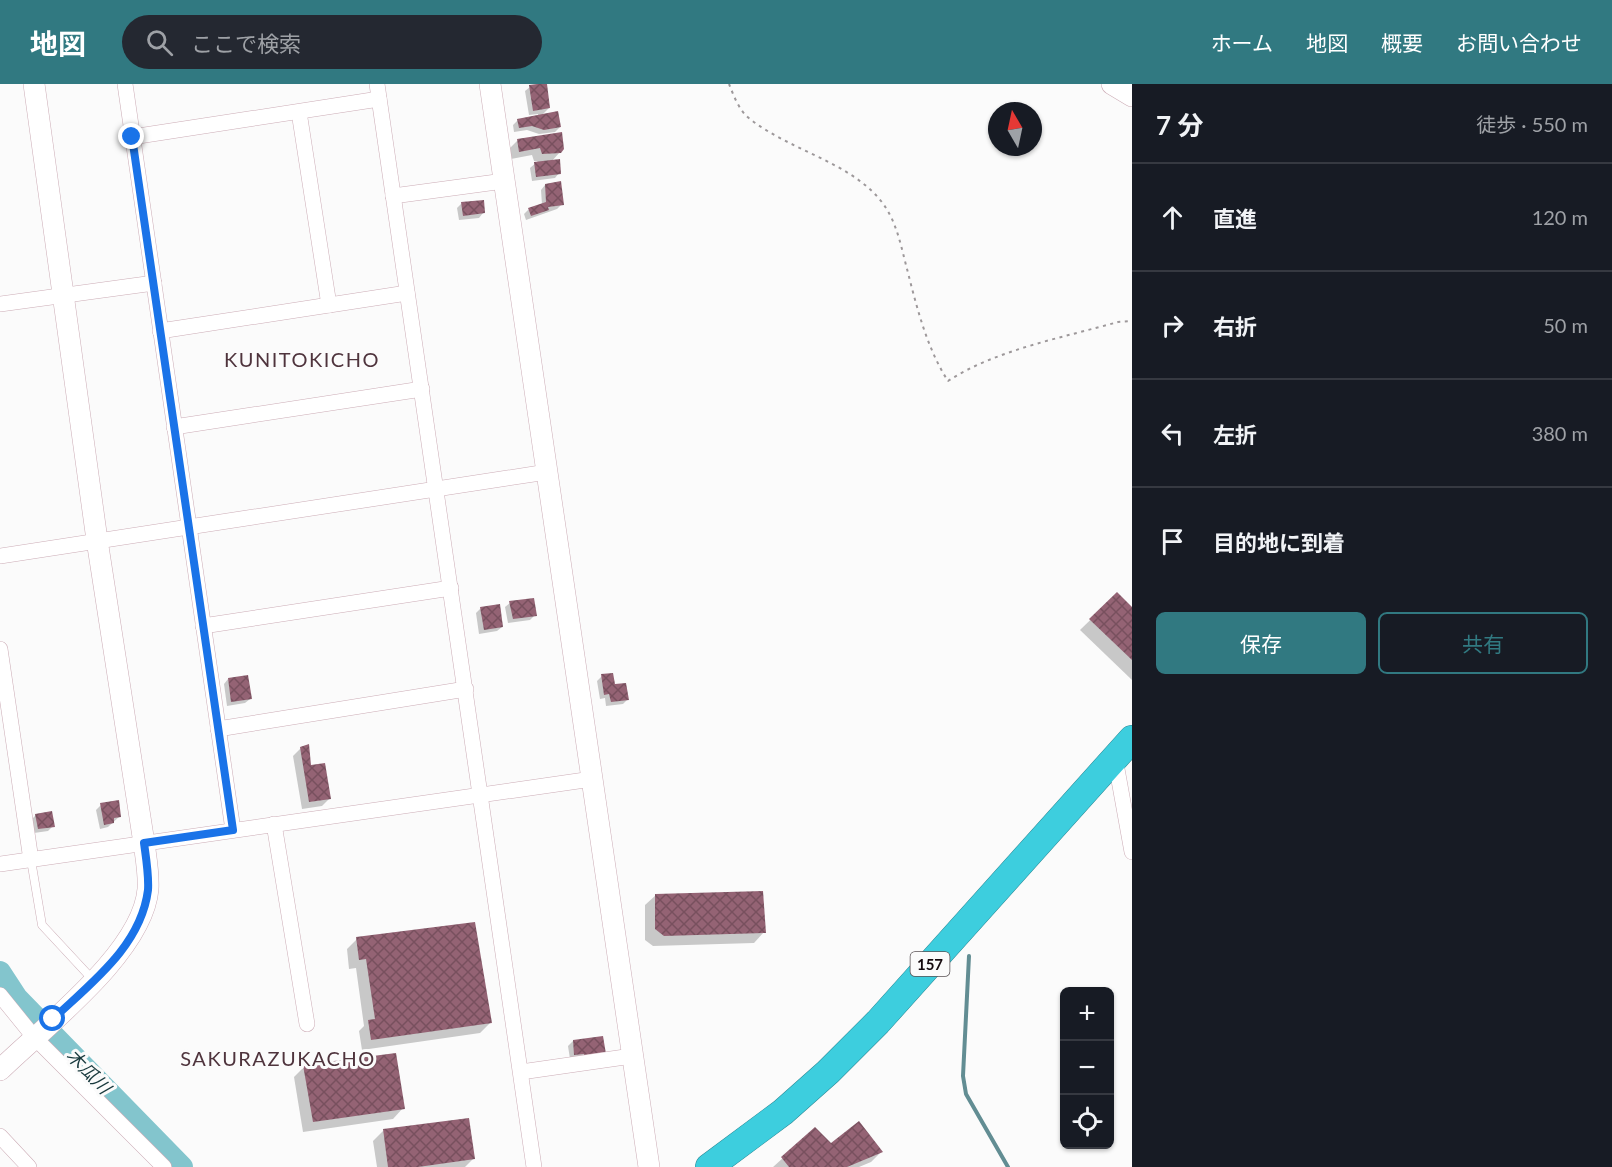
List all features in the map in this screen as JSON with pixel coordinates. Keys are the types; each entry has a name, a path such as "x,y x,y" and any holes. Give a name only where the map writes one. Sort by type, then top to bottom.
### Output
{"highway":[{"name":"157","path":"709,1167 783,1112 828,1072 878,1022 1124,749"}],"street":[{"path":"0,1070 94,981 126,945 144,909 148,888 144,843 98,540 34,84"},
{"path":"125,84 233,830"},
{"path":"490,84 649,1167"},
{"path":"1112,84 1132,96"},
{"path":"132,137 299,111 378,92 438,489 534,1167"},
{"path":"299,111 329,305"},
{"path":"393,196 504,181"},
{"path":"0,304 154,283"},
{"path":"160,331 407,293"},
{"path":"174,427 422,389"},
{"path":"0,556 547,472"},
{"path":"203,626 451,588"},
{"path":"0,649 31,860"},
{"path":"218,729 466,689"},
{"path":"1124,749 1132,852"},
{"path":"0,864 592,779"},
{"path":"274,824 307,1024"},
{"path":"0,995 42,1030 164,1167"},
{"path":"521,1072 632,1056"},
{"path":"0,1136 29,1167"}],"lane":[{"path":"31,860 42,925 94,981"}],"path":[{"path":"729,84 741,109 749,119 855,177 882,202 900,237 923,327 948,381 972,367 1013,353 1118,322 1132,321"}],"building":[{"path":"547,84 550,108 533,111 529,85"},
{"path":"558,111 561,127 544,130 532,126 519,128 517,119"},
{"path":"562,132 564,149 561,153 542,154 540,148 519,152 517,139"},
{"path":"560,159 561,174 536,177 534,162"},
{"path":"561,181 564,205 548,207 549,210 531,216 528,208 546,202 545,184"},
{"path":"484,200 485,213 463,216 461,202"},
{"path":"1117,592 1132,607 1132,660 1089,619"},
{"path":"534,598 537,616 513,619 509,601"},
{"path":"500,604 503,627 484,630 480,607"},
{"path":"613,673 615,684 626,683 629,700 611,702 609,694 604,695 601,674"},
{"path":"248,675 252,699 231,702 228,678"},
{"path":"309,744 311,765 325,763 331,799 309,802 300,747"},
{"path":"119,800 121,817 114,818 114,823 104,825 100,803"},
{"path":"52,811 55,827 38,829 35,814"},
{"path":"763,891 766,933 664,936 655,929 655,894"},
{"path":"475,922 492,1023 371,1040 368,1020 375,1019 366,959 359,960 356,937"},
{"path":"603,1036 606,1054 584,1057 584,1054 574,1055 573,1040"},
{"path":"396,1053 405,1109 313,1122 303,1065"},
{"path":"469,1118 475,1159 418,1167 388,1167 383,1129"},
{"path":"859,1121 883,1152 847,1167 789,1167 781,1157 815,1127 831,1143"}],"waterway":[{"path":"969,956 963,1076 966,1094 1008,1167"},
{"name":"木瓜川","path":"0,972 17,998 182,1167"}],"district":[{"name":"KUNITOKICHO","path":"302,359"},
{"name":"SAKURAZUKACHO","path":"278,1058"}],"route":[{"path":"53,1019 94,981 126,945 138,926 148,888 144,843 233,830 132,137"}]}
